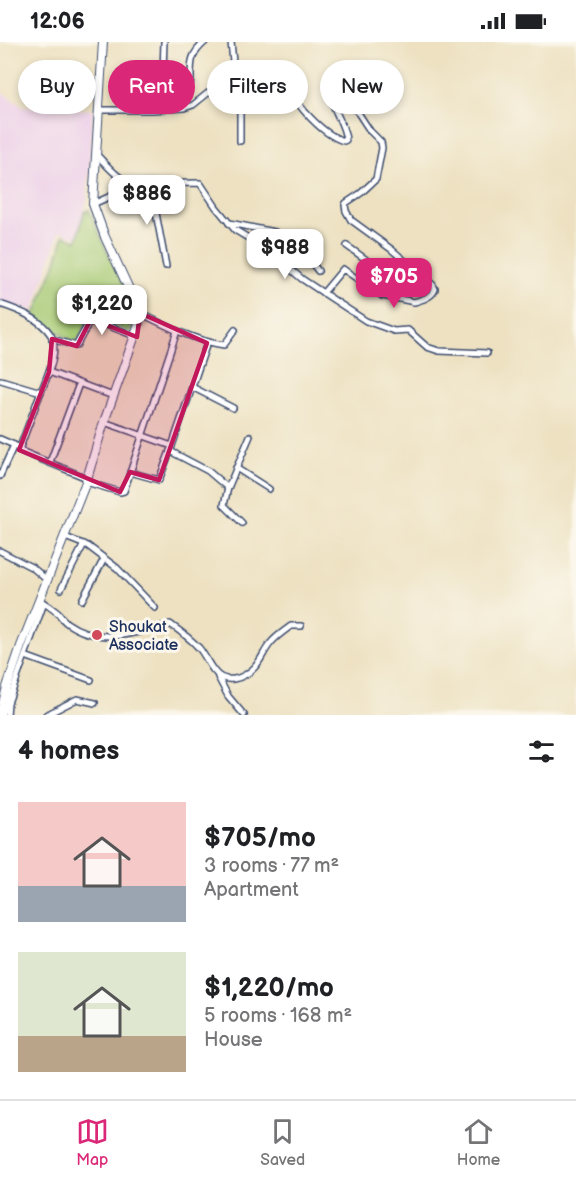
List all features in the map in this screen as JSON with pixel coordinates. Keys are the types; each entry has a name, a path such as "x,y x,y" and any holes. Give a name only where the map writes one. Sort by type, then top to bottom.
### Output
{"street":[{"path":"7,715 8,703 25,656 47,580 86,480 138,327 140,313 105,237 93,204 103,42"},
{"path":"163,60 164,42"},
{"path":"191,60 194,47 205,42"},
{"path":"231,42 233,60"},
{"path":"307,114 339,140 346,140 346,134 331,99 338,87 346,86 353,105 370,131 381,142 382,148 376,179 346,203 346,211 351,219 391,249 435,288 433,294 417,302 382,296 343,269 322,293"},
{"path":"100,110 184,108 193,105 207,94"},
{"path":"240,114 240,141"},
{"path":"96,154 125,181 132,184 200,183 235,230 268,250 302,279 366,321 394,331 408,330 427,346 439,351 487,353"},
{"path":"93,204 138,184"},
{"path":"156,184 156,213 166,266"},
{"path":"229,223 275,232 306,255 318,271"},
{"path":"347,246 396,286 399,298"},
{"path":"0,304 31,317 51,335 54,343 49,372 41,392 16,448 0,476"},
{"path":"140,313 207,343 224,345 235,330"},
{"path":"52,339 76,346 91,319 135,336"},
{"path":"0,440 86,480 124,491 177,331"},
{"path":"130,472 159,480 207,343"},
{"path":"49,372 113,396"},
{"path":"1,380 41,392"},
{"path":"50,462 79,384"},
{"path":"192,387 233,408"},
{"path":"104,422 143,435 171,448 208,471 228,488"},
{"path":"242,523 224,505 228,488 250,436"},
{"path":"236,468 269,489"},
{"path":"65,537 84,544 117,568 155,608"},
{"path":"61,589 84,544"},
{"path":"0,550 33,568 47,580"},
{"path":"82,600 104,559"},
{"path":"33,568 52,568"},
{"path":"41,602 74,628 103,637 170,624 192,641 218,675 234,680 256,667 270,644 283,631 291,626 301,626"},
{"path":"0,715 10,677 41,602"},
{"path":"25,656 91,680"},
{"path":"218,675 228,696 244,715"},
{"path":"46,715 78,699 95,703"}],"highlighted area":[{"path":"140,313 207,343 159,480 130,472 120,492 19,450 49,372 52,339 77,346 91,319 137,337"}],"shaded area":[{"path":"0,91 18,103 18,114 93,114 87,198 78,238 60,231 33,311 0,303"}],"green space":[{"path":"89,210 135,307 130,332 90,316 76,344 34,317 55,265 64,235 77,241 84,212"}],"place":[{"name":"Shoukat Associate","path":"97,635"}]}
